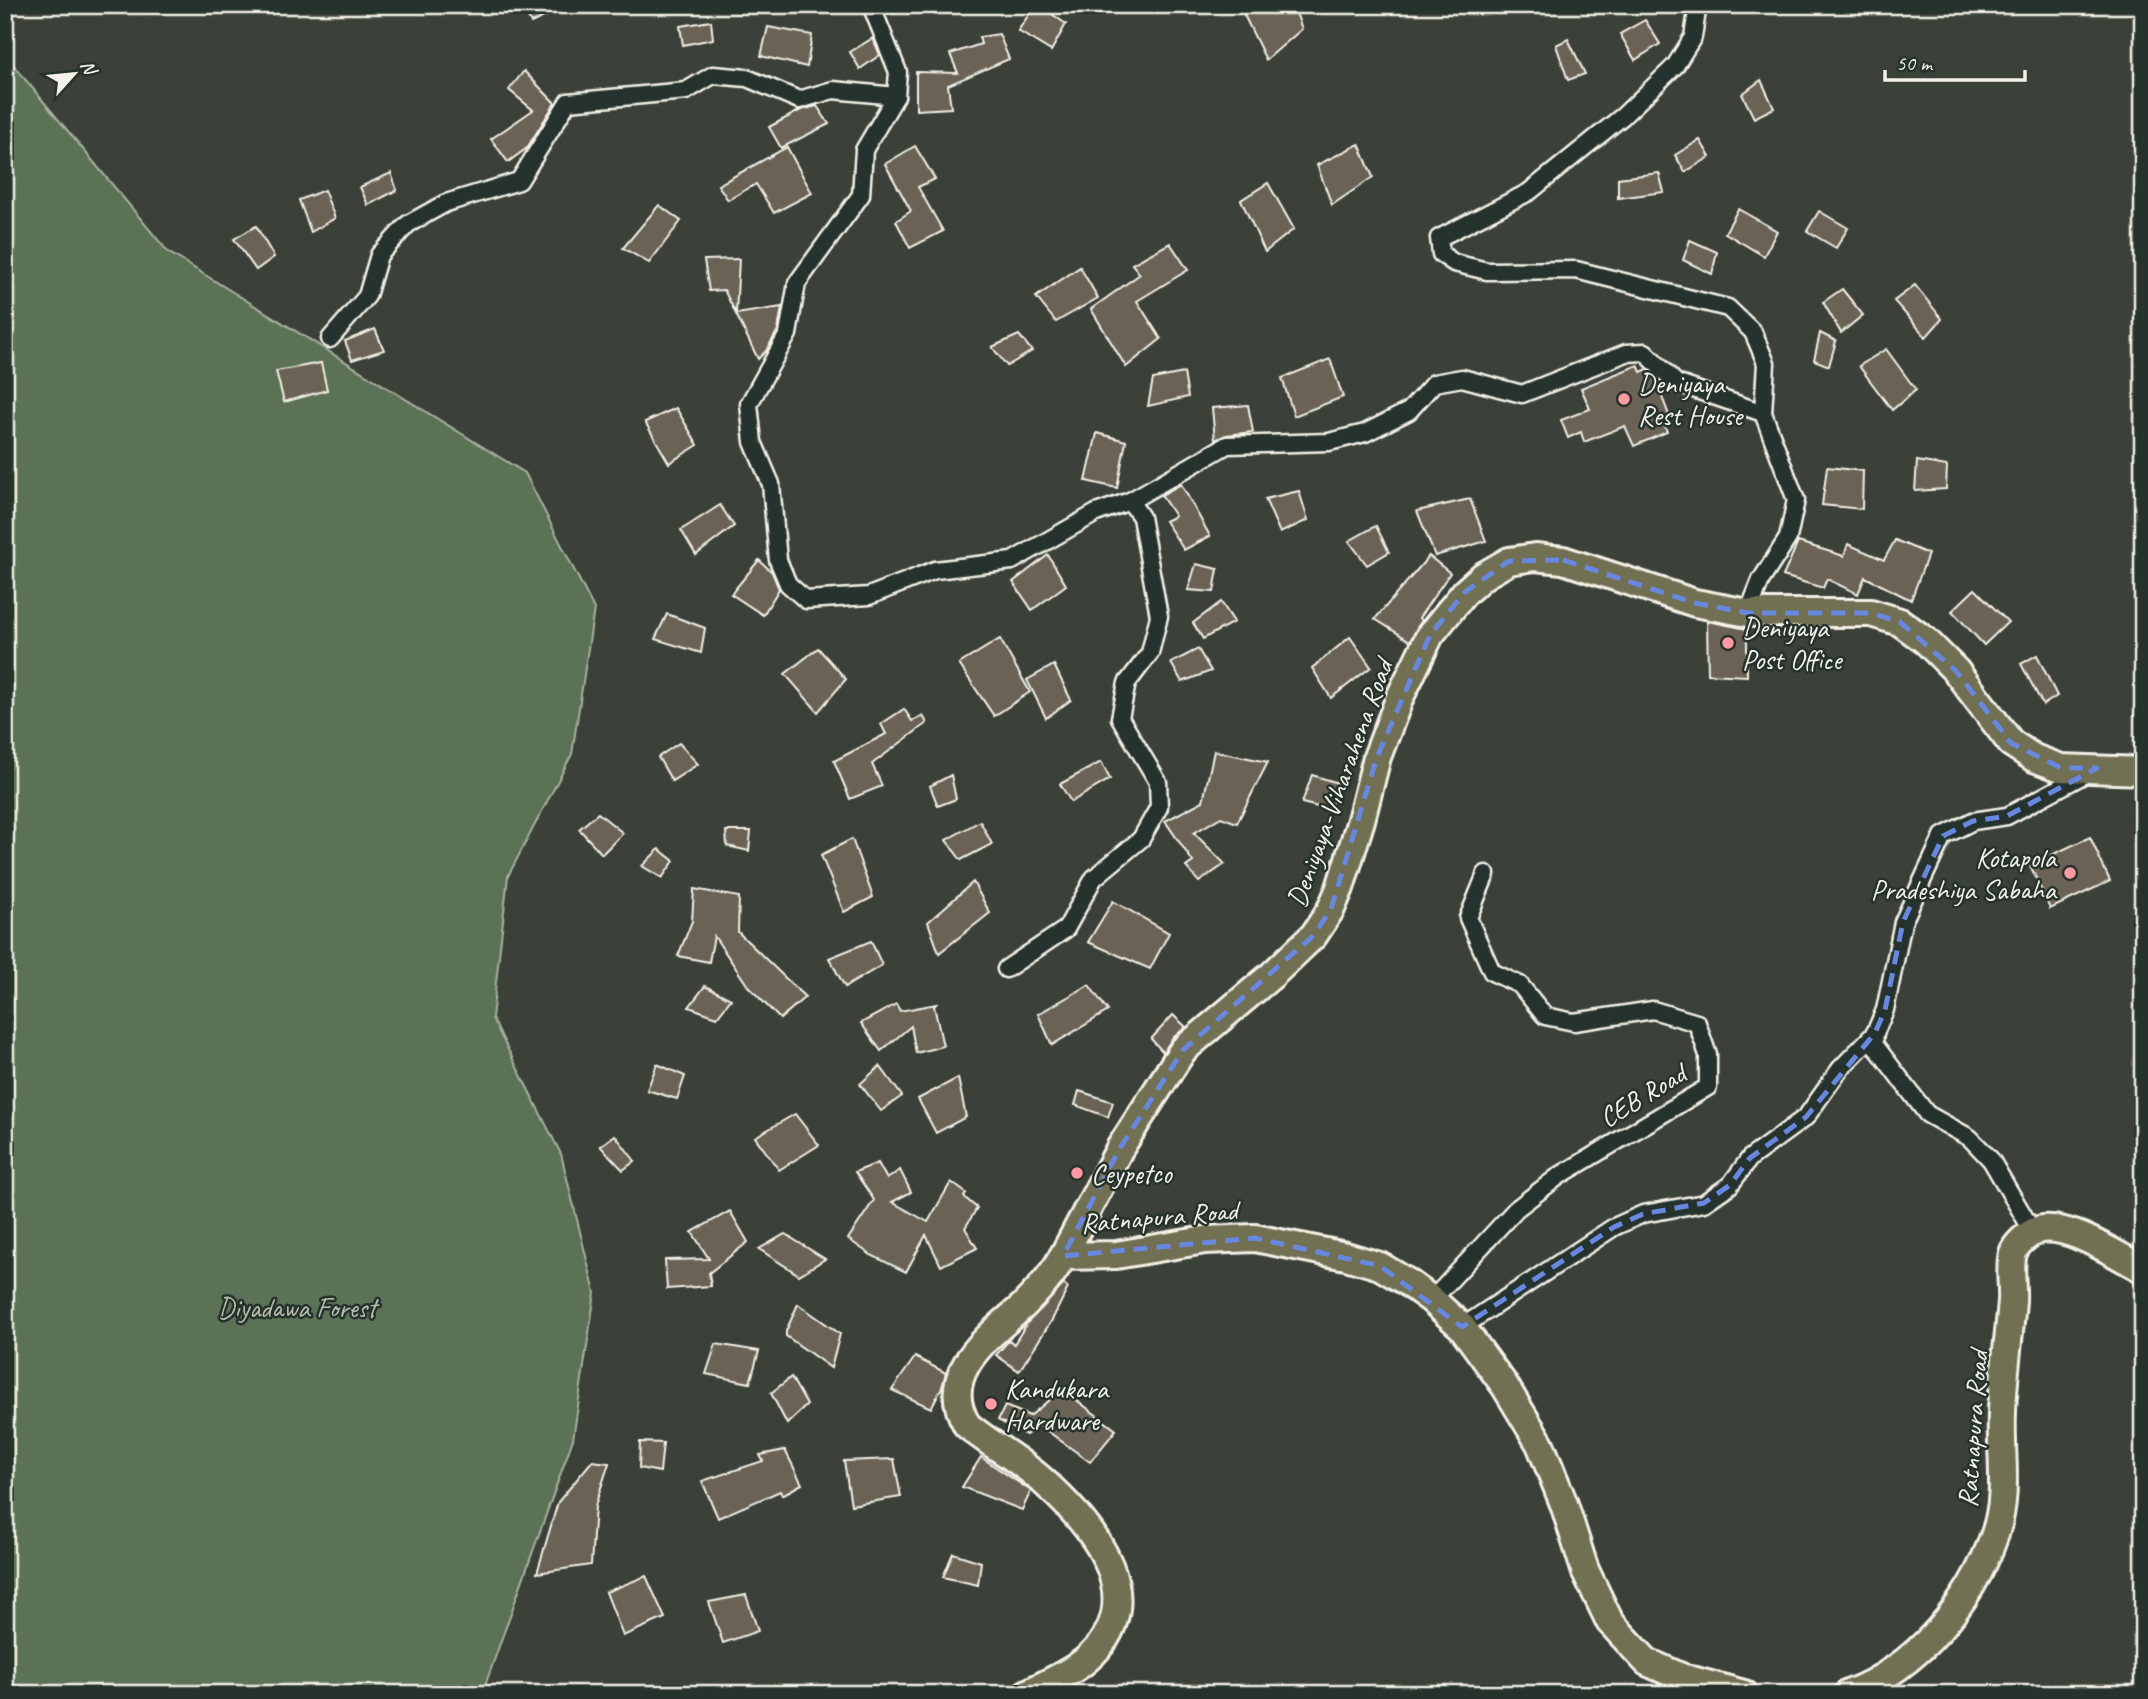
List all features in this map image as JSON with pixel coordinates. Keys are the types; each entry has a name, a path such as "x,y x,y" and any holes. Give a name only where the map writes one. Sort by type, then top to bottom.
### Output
{"main road":[{"name":"Deniyaya-Viharahena Road","path":"1063,1256 1120,1148 1183,1050 1314,936 1331,909 1357,831 1377,757 1400,697 1430,635 1465,592 1483,576 1509,561 1535,557 1563,560 1696,603 1748,613 1871,613 1900,622 1926,641 1956,671 2011,743 2034,758 2061,768 2143,771"},
{"path":"2033,1232 2057,1229 2075,1235 2143,1269"},
{"name":"Ratnapura Road","path":"1848,1694 1864,1688 1907,1661 1937,1634 1976,1576 1995,1534 2005,1488 2002,1413 2013,1254 2020,1242 2033,1232"},
{"name":"Ratnapura Road","path":"1026,1694 1086,1660 1104,1641 1113,1626 1117,1603 1116,1582 1105,1553 1079,1518 1045,1482 968,1425 959,1411 958,1384 967,1364 995,1328 1053,1274 1063,1256 1116,1255 1205,1240 1255,1238 1346,1256 1380,1266 1432,1300 1462,1327 1505,1387 1540,1444 1564,1504 1585,1570 1610,1622 1647,1662 1681,1678 1744,1694"}],"street":[{"path":"871,5 898,72 896,96 864,150 861,195 797,283 788,334 749,404 753,442 771,484 778,561 788,584 806,600 869,596 935,570 1012,561 1096,513 1130,501 1227,445 1329,442 1365,433 1409,411 1434,383 1462,378 1522,394 1626,353 1645,352 1676,383 1763,412"},
{"path":"1698,5 1693,37 1675,66 1623,116 1529,192 1439,238 1441,254 1454,263 1487,271 1576,270 1728,308 1753,332 1766,363 1763,412 1796,500 1788,538 1761,580 1748,613"},
{"path":"330,338 367,296 379,256 408,224 446,203 519,181 568,102 686,91 713,75 747,78 799,100 833,90 896,96"},
{"path":"1006,969 1066,929 1094,877 1141,839 1159,807 1158,782 1120,718 1127,683 1150,653 1159,616 1141,517 1130,501"},
{"path":"2033,1232 1991,1160 1970,1138 1927,1114 1874,1044 1875,1033 1885,1010 1903,922 1944,836 1973,821 2007,816 2097,768"},
{"name":"CEB Road","path":"1432,1300 1516,1209 1559,1176 1708,1087 1708,1055 1697,1023 1653,1010 1574,1022 1545,1016 1520,985 1492,972 1468,918 1486,874"},
{"path":"1462,1327 1614,1227 1643,1214 1704,1203 1713,1198 1730,1185 1750,1158 1806,1117 1840,1069 1875,1033"}],"highlighted area":[{"path":"1563,560 1695,603 1748,613 1871,613 1900,622 1956,671 2011,743 2061,768 2097,768 2007,816 1973,821 1943,836 1903,922 1885,1010 1875,1033 1806,1117 1750,1158 1730,1185 1704,1203 1643,1214 1614,1227 1462,1327 1380,1266 1255,1238 1063,1256 1120,1148 1183,1050 1314,935 1331,909 1377,757 1430,635 1465,592 1509,561"}],"green space":[{"name":"Diyadawa Forest","path":"5,55 168,252 525,473 594,609 572,754 508,876 492,1018 561,1154 595,1293 573,1439 482,1694 5,1694"}],"building":[{"path":"534,5 570,5 531,23 523,9"},
{"path":"1035,5 1066,24 1051,51 1018,31"},
{"path":"1257,5 1293,5 1302,29 1266,60 1244,15"},
{"path":"1645,20 1660,44 1635,60 1620,34"},
{"path":"711,21 713,39 683,45 680,26"},
{"path":"768,27 812,35 807,67 761,56"},
{"path":"999,34 1009,59 948,85 951,108 916,110 916,72 958,73 950,54 981,44 979,37"},
{"path":"873,38 880,55 860,69 850,52"},
{"path":"1568,39 1585,74 1568,80 1556,45"},
{"path":"524,71 555,103 527,148 508,162 491,139 533,110 509,90"},
{"path":"1761,80 1774,108 1754,118 1742,94"},
{"path":"817,106 829,124 781,148 769,127 801,110"},
{"path":"1700,140 1710,157 1685,172 1675,155"},
{"path":"1359,144 1373,177 1332,205 1317,165"},
{"path":"915,146 935,179 918,187 943,231 910,248 896,221 911,211 885,164"},
{"path":"787,147 812,193 774,213 756,184 728,200 718,185"},
{"path":"391,173 397,190 368,205 360,187"},
{"path":"1659,173 1664,192 1618,198 1618,178"},
{"path":"1268,183 1294,229 1265,252 1241,200"},
{"path":"324,190 335,218 311,232 299,200"},
{"path":"659,205 681,221 649,263 623,248"},
{"path":"1738,209 1777,231 1764,256 1725,233"},
{"path":"1819,211 1848,228 1836,248 1807,231"},
{"path":"256,226 274,257 256,270 234,239"},
{"path":"1690,240 1717,252 1712,274 1683,260"},
{"path":"1170,243 1188,270 1137,301 1161,339 1126,367 1091,309 1140,274 1132,264"},
{"path":"739,259 736,314 724,290 709,291 704,260"},
{"path":"1080,267 1098,298 1056,322 1036,297"},
{"path":"1915,285 1942,319 1926,337 1894,301"},
{"path":"1842,289 1863,315 1841,333 1823,302"},
{"path":"782,307 778,330 758,359 736,314"},
{"path":"375,329 384,350 352,360 345,341"},
{"path":"1820,333 1836,341 1829,366 1814,360"},
{"path":"1019,335 1032,351 1007,366 992,347"},
{"path":"1886,349 1916,390 1892,410 1859,366"},
{"path":"1330,359 1343,397 1294,416 1282,378"},
{"path":"321,363 327,390 284,402 276,371"},
{"name":"Deniyaya Rest House","path":"1638,365 1641,372 1648,369 1653,374 1669,415 1662,418 1667,432 1634,446 1625,426 1584,442 1581,432 1568,438 1561,420 1590,409 1581,388"},
{"path":"1184,373 1188,397 1148,406 1153,379"},
{"path":"1248,405 1253,432 1226,435 1215,440 1212,408"},
{"path":"676,408 698,445 669,463 645,422"},
{"path":"1097,433 1126,441 1117,488 1086,481"},
{"path":"1917,461 1947,466 1946,489 1915,491"},
{"path":"1827,467 1863,471 1862,509 1822,505"},
{"path":"1181,484 1210,536 1184,550 1165,521 1175,516 1161,495"},
{"path":"1299,491 1308,520 1280,533 1265,499"},
{"path":"1470,499 1486,541 1435,556 1417,511"},
{"path":"720,505 734,526 696,555 681,530"},
{"path":"1376,526 1389,552 1367,565 1349,541"},
{"path":"1895,540 1928,554 1911,600 1865,577 1858,594 1827,579 1823,588 1783,576 1798,542 1844,556 1848,544 1884,560"},
{"path":"1048,555 1066,585 1032,610 1013,582"},
{"path":"1429,556 1450,573 1419,618 1422,620 1410,641 1375,619"},
{"path":"759,560 772,572 779,589 763,615 731,594"},
{"path":"1196,564 1218,569 1214,592 1188,590"},
{"path":"1975,589 2008,622 1984,645 1952,611"},
{"path":"1221,602 1234,622 1203,639 1193,623"},
{"path":"667,614 705,628 701,653 655,639"},
{"path":"1707,621 1747,629 1747,676 1708,674"},
{"path":"1350,637 1371,667 1331,698 1312,668"},
{"path":"1000,639 1030,692 994,716 959,664"},
{"path":"818,648 846,679 818,712 785,674"},
{"path":"1198,649 1211,671 1182,682 1171,663"},
{"path":"2037,655 2057,696 2043,705 2021,664"},
{"path":"1054,665 1071,700 1046,718 1027,680"},
{"path":"904,709 912,721 923,716 927,723 872,764 882,786 850,799 834,761 886,734 881,724"},
{"path":"679,743 698,764 672,781 658,757"},
{"path":"1214,751 1268,762 1237,823 1221,817 1194,833 1225,864 1199,882 1186,867 1193,862 1165,821 1203,801"},
{"path":"1101,762 1110,779 1071,802 1060,784"},
{"path":"951,775 956,799 938,806 930,786"},
{"path":"1312,775 1338,783 1330,810 1302,803"},
{"path":"598,813 623,833 602,854 579,829"},
{"path":"980,821 992,844 961,860 946,840"},
{"path":"726,831 751,831 749,851 727,846"},
{"name":"Kotapola Pradeshiya Sabaha","path":"2090,837 2110,881 2050,909 2030,865"},
{"path":"852,839 873,897 844,912 821,855"},
{"path":"659,849 674,861 662,878 642,866"},
{"path":"973,882 990,913 939,953 928,922"},
{"path":"694,889 739,897 738,932 805,997 780,1019 748,986 714,936 709,962 678,956 692,921"},
{"path":"1113,901 1169,933 1150,969 1088,942"},
{"path":"871,941 882,965 845,987 829,958"},
{"path":"1089,985 1108,1011 1052,1045 1038,1014"},
{"path":"705,986 731,999 717,1017 689,1007"},
{"path":"896,1004 900,1011 936,1004 934,1006 943,1046 916,1053 911,1026 881,1051 861,1023"},
{"path":"1173,1015 1186,1027 1173,1038 1163,1052 1151,1039"},
{"path":"657,1064 685,1076 677,1099 647,1090"},
{"path":"880,1066 902,1096 881,1111 860,1084"},
{"path":"958,1078 966,1117 936,1133 918,1099"},
{"path":"1079,1091 1113,1102 1108,1117 1075,1105"},
{"path":"795,1114 819,1145 779,1170 755,1137"},
{"path":"615,1135 635,1161 623,1170 600,1146"},
{"path":"878,1163 887,1179 900,1170 911,1192 892,1202 928,1222 951,1182 966,1193 964,1197 977,1208 965,1228 977,1248 941,1266 926,1235 906,1272 871,1255 848,1239 874,1200 855,1172"},
{"path":"730,1211 748,1242 709,1273 711,1286 667,1289 665,1260 709,1259 692,1232"},
{"path":"785,1234 825,1259 799,1275 759,1249"},
{"path":"1064,1284 1068,1288 1052,1320 1019,1371 996,1355 1009,1340 1014,1344 1027,1323"},
{"path":"798,1304 840,1334 831,1368 786,1336"},
{"path":"716,1344 759,1351 750,1383 706,1374"},
{"path":"915,1357 946,1373 931,1408 892,1390"},
{"path":"791,1377 807,1405 787,1424 771,1393"},
{"path":"1062,1389 1116,1430 1090,1462 1039,1425 1026,1435 998,1420 1005,1406 1030,1416"},
{"path":"640,1442 663,1443 660,1472 639,1468"},
{"path":"785,1450 802,1484 782,1495 780,1491 718,1518 702,1481 763,1461 760,1455"},
{"path":"981,1457 1031,1491 1022,1510 962,1487"},
{"path":"894,1459 901,1497 851,1505 844,1461"},
{"path":"592,1461 609,1463 595,1506 591,1565 537,1573 558,1502"},
{"path":"953,1553 981,1562 978,1585 943,1577"},
{"path":"646,1576 665,1618 623,1636 606,1592"},
{"path":"746,1595 758,1631 723,1643 709,1602"}],"place":[{"name":"Deniyaya Rest House","path":"1624,399"},
{"name":"Deniyaya Post Office","path":"1728,643"},
{"name":"Kotapola Pradeshiya Sabaha","path":"2070,873"},
{"name":"Ceypetco","path":"1077,1173"},
{"name":"Kandukara Hardware","path":"991,1404"}]}
